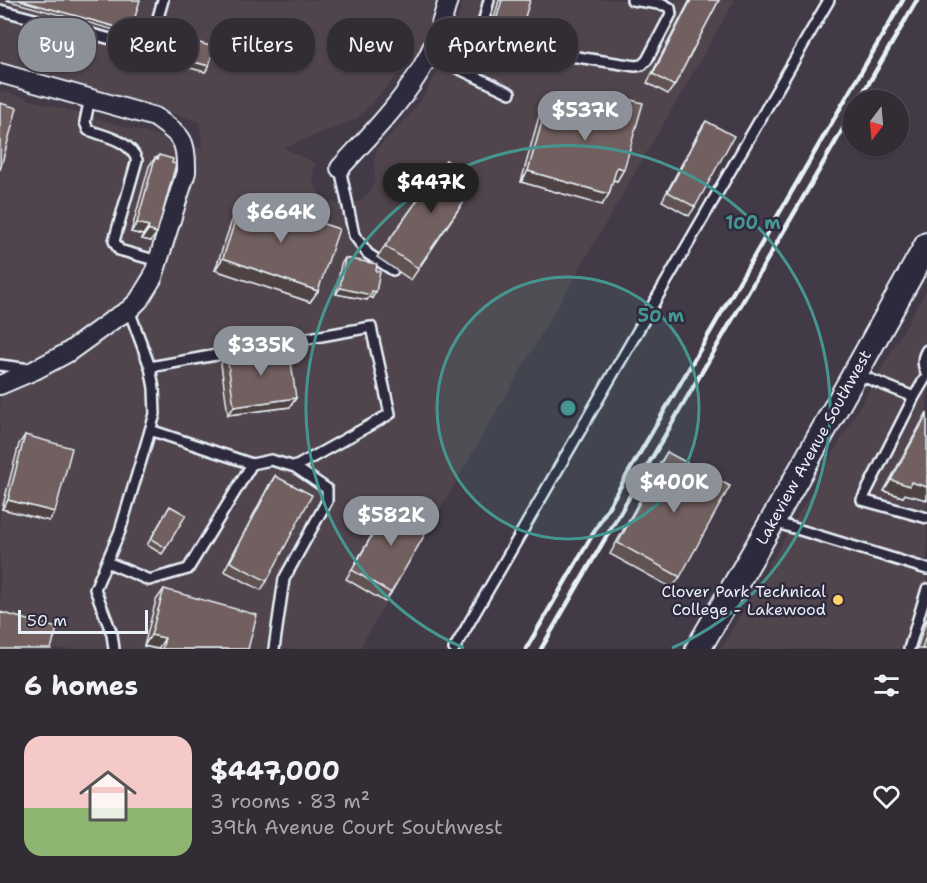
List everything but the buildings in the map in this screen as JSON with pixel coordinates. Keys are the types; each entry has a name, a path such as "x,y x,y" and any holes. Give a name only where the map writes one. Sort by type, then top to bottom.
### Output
{"street":[{"path":"442,18 448,0"},
{"path":"340,168 415,80 426,59"},
{"path":"0,73 155,117 182,140 186,155 186,172 153,277 139,300 129,310 67,353 0,385"},
{"name":"Lakeview Avenue Southwest","path":"698,649 927,244"}],"lane":[{"path":"0,10 149,49 163,0"},
{"path":"484,18 489,0"},
{"path":"578,57 635,66 642,65 647,60 671,14 670,8 665,5 632,0"},
{"path":"454,649 829,0"},
{"path":"466,72 510,93"},
{"path":"90,98 85,122 88,130 122,142 134,152 137,160 114,241 119,250 158,261"},
{"path":"340,168 354,235 368,254 393,270"},
{"path":"114,649 112,634 95,590 120,531 154,414 154,388 150,367 129,310"},
{"path":"150,367 371,327 390,414 295,467"},
{"path":"927,350 922,364 927,375 862,500 927,518"},
{"path":"0,365 35,370"},
{"path":"855,373 914,397"},
{"path":"150,430 252,464 272,460 295,467 327,489 327,501 284,579 274,649"},
{"path":"107,562 149,579 188,569 252,464"},
{"path":"772,521 927,569"},
{"path":"909,649 927,589"}],"shaded area":[{"path":"0,0 435,0 430,18 426,18 426,31 420,52 414,58 414,18 327,18 327,72 401,72 356,119 283,148 315,163 313,179 319,193 331,202 346,205 360,201 372,188 375,179 376,150 408,117 437,72 578,72 578,18 458,18 463,0 735,0 359,649 0,649 0,91 203,149 199,121 36,72 96,72 96,18 18,18 18,66 0,61"},
{"path":"927,289 927,649 721,649 799,513"}],"railway":[{"path":"526,649 903,0"},
{"path":"865,90 917,0"},
{"path":"541,649 843,129"}],"place":[{"name":"Clover Park Technical College - Lakewood","path":"838,600"}]}
